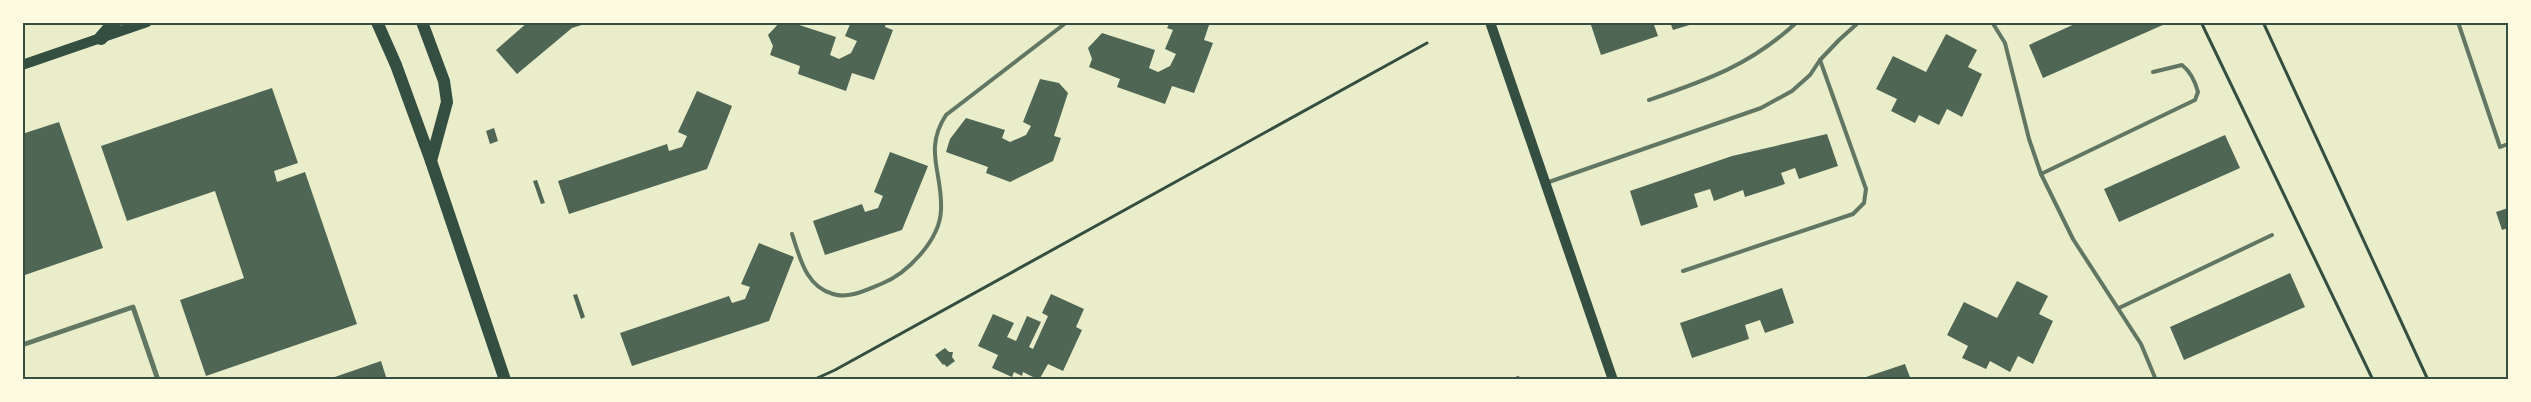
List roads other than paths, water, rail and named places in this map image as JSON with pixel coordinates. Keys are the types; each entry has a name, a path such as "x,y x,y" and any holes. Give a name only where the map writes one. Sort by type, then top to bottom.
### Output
{"highway":[{"path":"101,38 115,22"}],"main road":[{"path":"22,65 147,22"},
{"path":"377,22 396,65 431,161 505,380"},
{"path":"422,22 444,81 447,102 431,161"},
{"path":"1490,22 1613,380"}],"street":[{"path":"22,345 133,307 158,380"}],"lane":[{"path":"792,234 809,277 818,288 834,295 847,296 865,290 884,283 904,271 920,254 934,234 941,212 934,147 938,127 946,114 1067,22"},
{"path":"1649,100 1733,69 1773,42 1797,22"},
{"path":"1546,183 1761,108 1792,91 1810,76 1820,60 1859,22"},
{"path":"1992,22 2005,43 2029,139 2041,174 2073,239 2141,344 2156,380"},
{"path":"2458,22 2500,147 2508,144"},
{"path":"1683,271 1853,214 1864,203 1866,189 1820,60"},
{"path":"2041,174 2195,100 2198,92 2195,82 2189,70 2182,65 2153,72"},
{"path":"2119,308 2272,235"}]}
